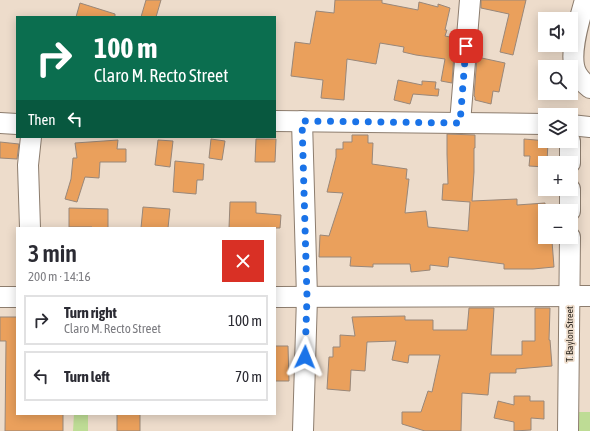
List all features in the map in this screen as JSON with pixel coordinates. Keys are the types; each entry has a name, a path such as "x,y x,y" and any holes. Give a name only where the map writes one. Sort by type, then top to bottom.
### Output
{"street":[{"path":"460,123 470,0"},
{"path":"585,0 578,27 573,65 577,75 590,88"},
{"path":"276,121 538,124"},
{"path":"302,121 307,297 303,431"},
{"path":"0,123 16,124"},
{"path":"578,126 590,127"},
{"path":"30,227 28,165 31,138"},
{"name":"T. Baylon Street","path":"568,431 570,244"},
{"path":"276,297 590,296"},
{"path":"0,297 16,297"}],"green space":[{"path":"577,412 590,412 590,431 577,431"},
{"path":"74,415 88,415 88,431 73,431"}],"building":[{"path":"146,0 161,0 156,16 141,16"},
{"path":"335,0 382,0 382,3 418,10 419,2 438,7 438,4 450,8 445,36 455,38 452,83 441,81 445,59 403,52 404,47 380,43 376,64 347,59 344,100 321,98 323,80 291,76 295,42 310,44 316,11 334,13"},
{"path":"481,0 526,0 513,55 500,52 509,14 481,8"},
{"path":"80,3 115,14 115,16 76,16"},
{"path":"477,57 505,63 499,92 493,91 491,104 475,100"},
{"path":"398,80 422,85 422,81 436,82 435,89 439,89 438,96 413,94 410,104 394,100"},
{"path":"447,134 475,135 472,201 517,199 517,205 545,203 538,204 538,244 552,244 554,267 504,269 504,264 449,257 448,267 430,265 430,270 411,272 410,264 373,264 373,267 350,266 351,257 319,257 320,235 329,236 343,193 327,192 336,157 336,149 343,149 343,142 352,142 352,135 368,135 368,143 373,143 372,164 407,169 406,179 409,179 405,213 426,211 428,227 468,231 470,202 442,200 443,184 448,184"},
{"path":"211,139 225,141 222,160 209,158"},
{"path":"256,139 276,139 275,162 255,162"},
{"path":"524,139 538,140 538,148 548,148 547,156 538,156 538,167 529,166 530,156 524,156"},
{"path":"118,140 117,149 126,149 126,162 100,162 99,178 85,177 77,202 65,199 71,179 73,158 77,158 75,143"},
{"path":"158,140 173,141 170,167 155,165"},
{"path":"0,142 19,144 17,159 0,158"},
{"path":"175,161 204,164 203,180 197,180 196,194 173,192"},
{"path":"230,202 256,202 256,213 281,215 280,228 229,227"},
{"path":"143,207 170,209 168,227 141,227"},
{"path":"69,208 108,209 108,227 69,227"},
{"path":"469,308 494,308 491,355 522,355 522,341 535,341 535,308 550,308 549,340 552,366 516,369 516,373 490,373 488,395 462,393 461,431 425,431 402,424 402,412 421,412 428,391 432,392 440,355 409,355 408,363 392,360 396,341 367,342 365,371 351,370 350,391 327,389 329,357 333,357 333,347 340,347 340,335 355,336 352,317 405,316 405,320 433,320 433,330 467,330"},
{"path":"0,317 16,317 16,415 63,415 63,431 5,431 6,341 0,341"},
{"path":"276,346 288,346 289,381 276,381"},
{"path":"514,396 530,396 530,401 544,401 544,419 531,418 531,430 514,431 514,422 494,418 498,401 514,405"},
{"path":"117,415 140,415 140,431 117,431"}],"route":[{"path":"305,357 307,297 302,121 460,123 466,46"}]}
